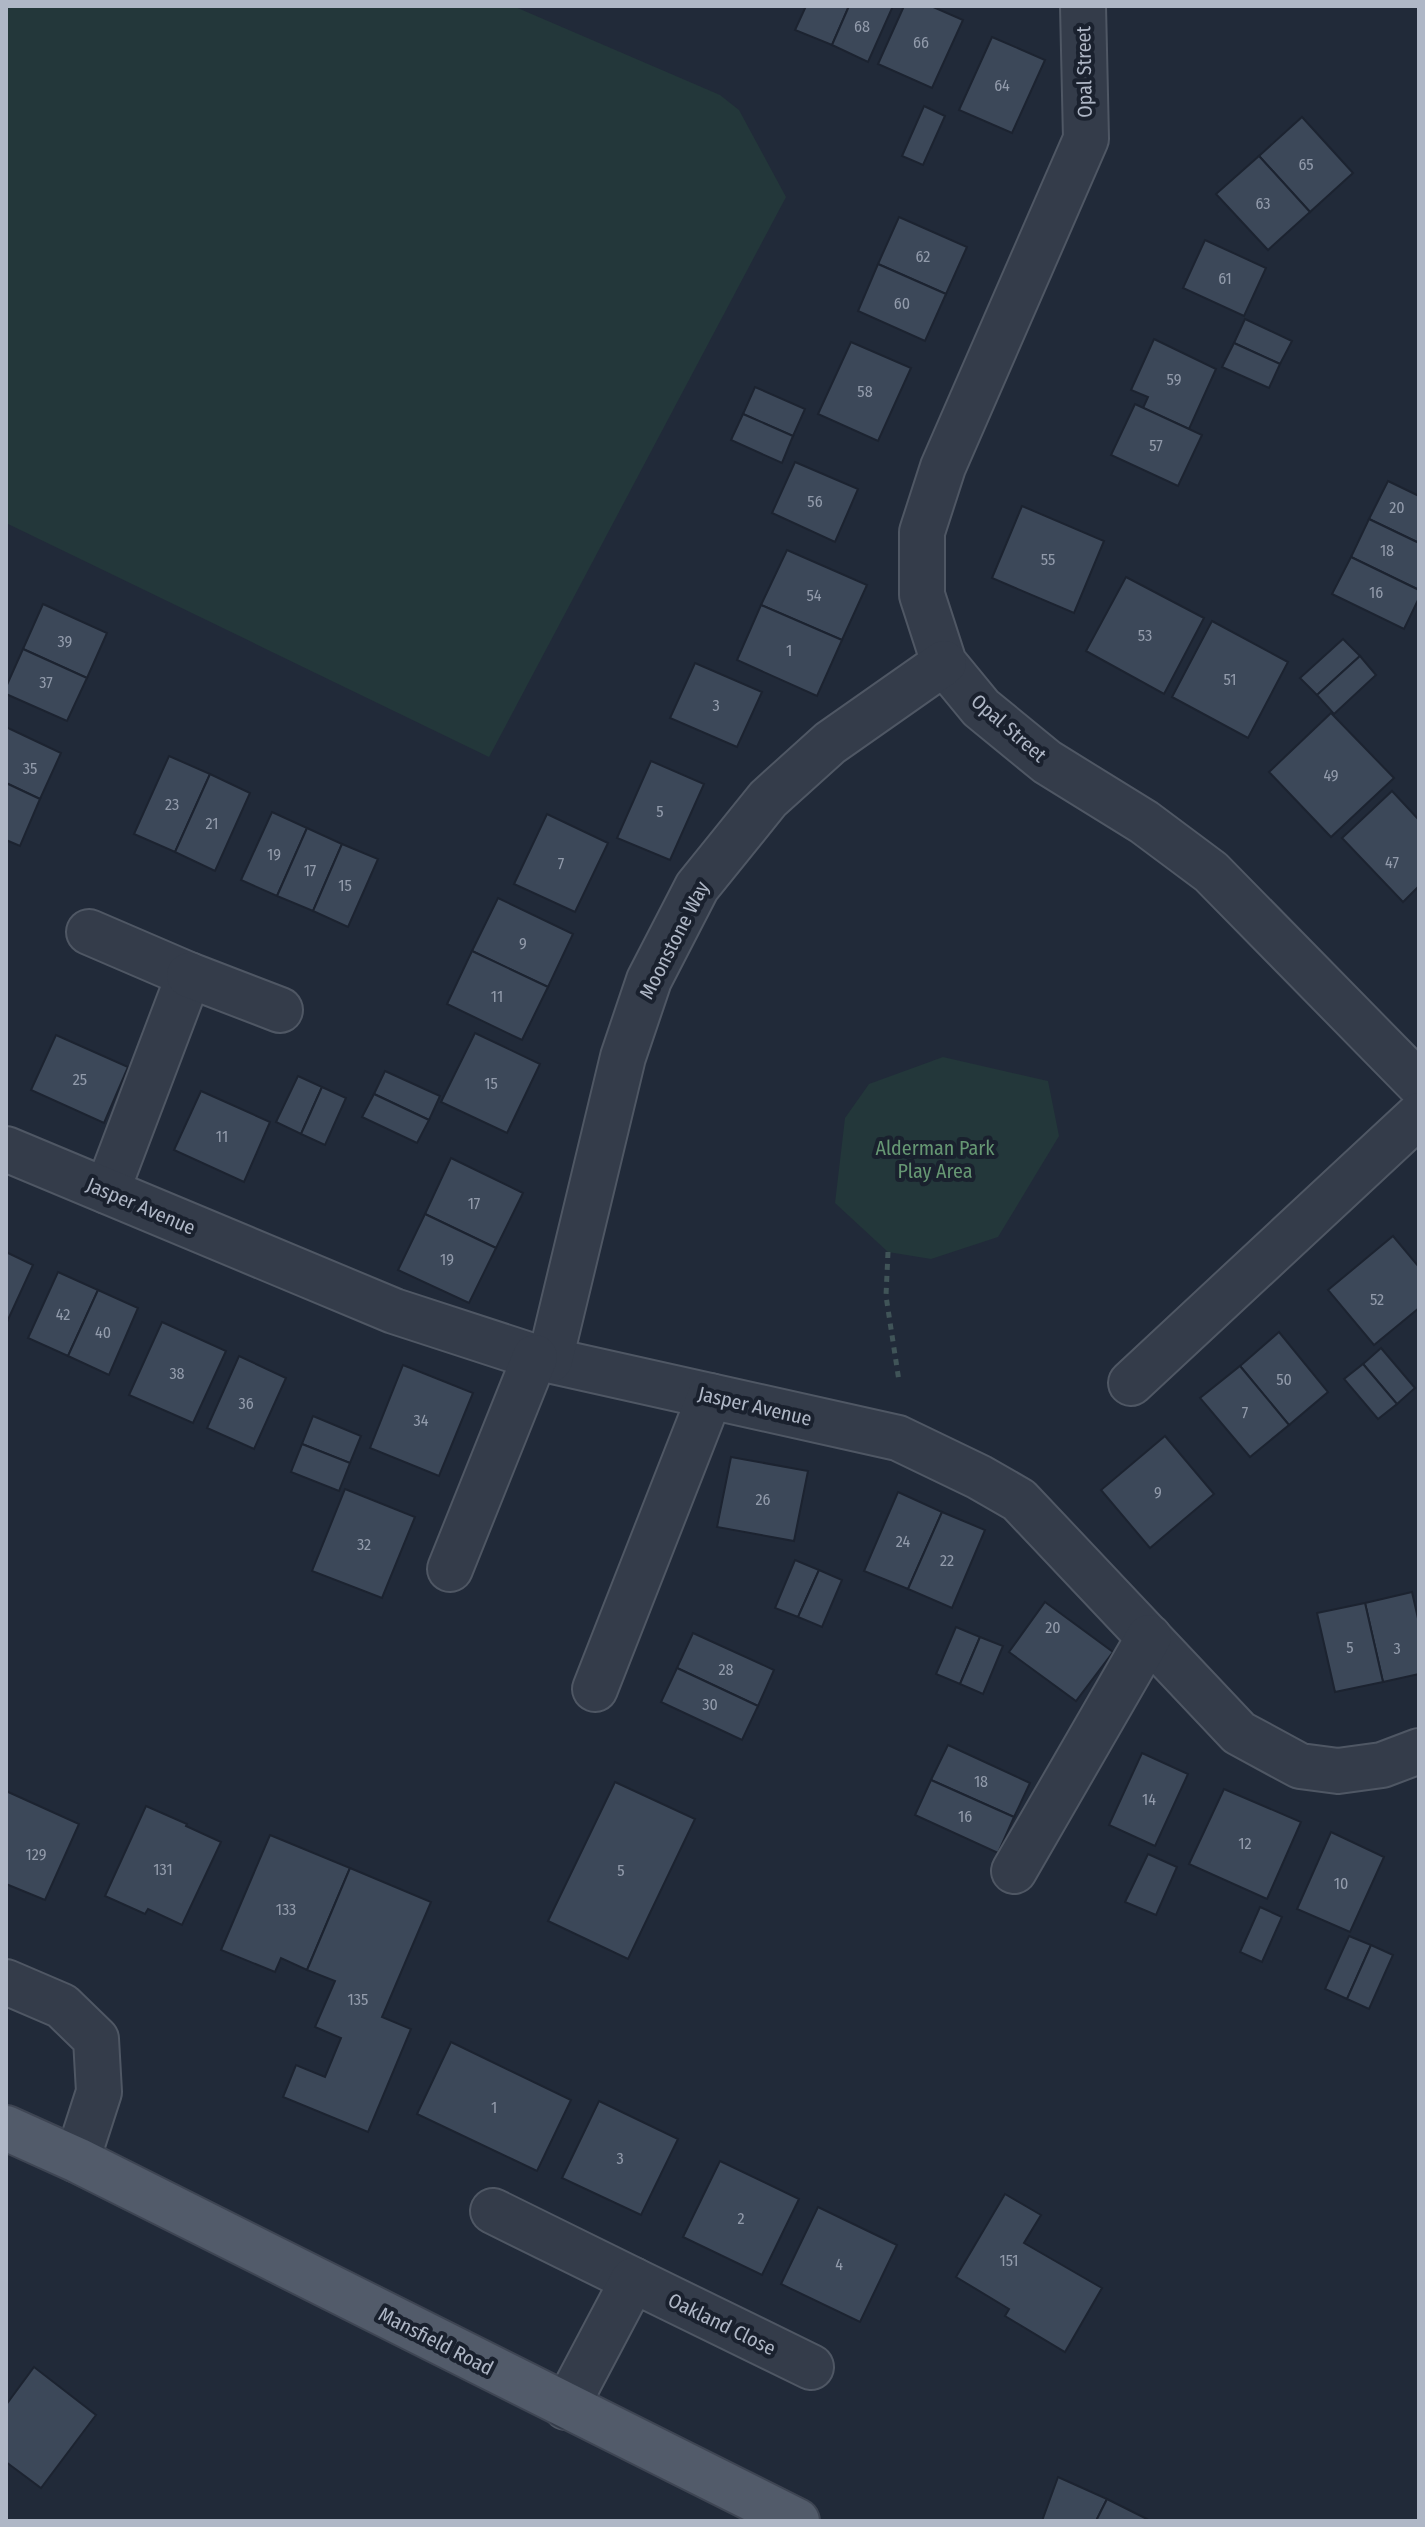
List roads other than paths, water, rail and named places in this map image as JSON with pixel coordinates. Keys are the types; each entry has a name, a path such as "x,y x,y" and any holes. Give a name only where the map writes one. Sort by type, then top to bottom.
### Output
{"main road":[{"name":"Mansfield Road","path":"6,2128 77,2160 797,2521"}],"street":[{"name":"Opal Street","path":"1083,6 1086,139 943,467 922,532 922,595 944,663 981,708 1047,762 1144,822 1211,872 1419,1084"},
{"name":"Moonstone Way","path":"450,1569 542,1359 623,1057 649,980 697,887 768,799 830,743 944,663"},
{"path":"89,932 280,1010"},
{"path":"107,1191 189,975"},
{"path":"1131,1383 1419,1115"},
{"name":"Jasper Avenue","path":"6,1149 394,1311 542,1359 898,1438 1019,1500 1239,1733 1300,1766 1338,1771 1382,1765 1419,1751"},
{"path":"595,1689 710,1396"},
{"path":"1014,1871 1149,1637"},
{"path":"6,1982 62,2006 96,2039 99,2092 77,2160"},
{"name":"Oakland Close","path":"493,2211 811,2367"},
{"path":"566,2407 633,2280"}],"park label":[{"name":"Alderman Park Play Area","path":"935,1160"}]}
